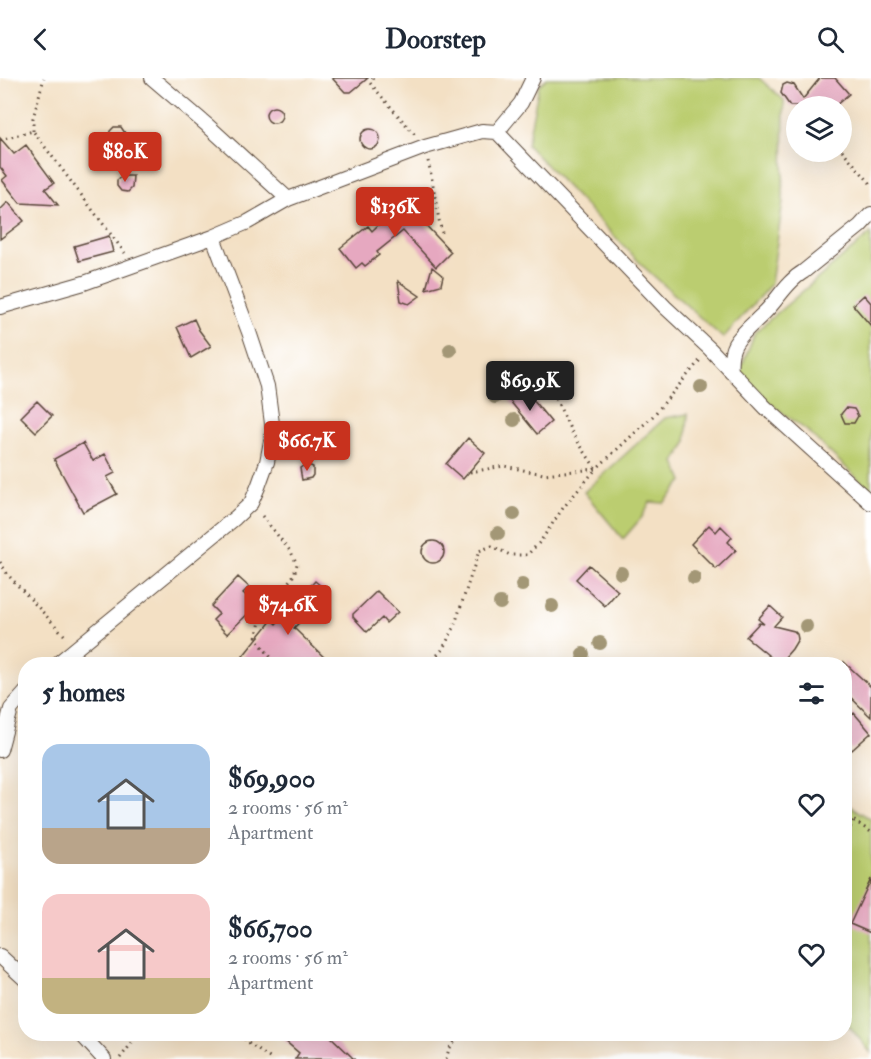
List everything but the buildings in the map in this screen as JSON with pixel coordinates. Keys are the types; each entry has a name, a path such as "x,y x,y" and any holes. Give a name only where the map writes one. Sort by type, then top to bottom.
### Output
{"street":[{"path":"152,78 288,199"},
{"path":"497,132 521,102 533,78"},
{"path":"0,307 84,283 213,237 248,222 288,199 425,147 482,131 497,132 664,307 710,349 766,408 871,502"},
{"path":"731,372 730,361 734,346 749,327 778,298 795,276 860,226 871,214"},
{"path":"65,657 235,518 251,502 267,462 273,431 267,386 213,237"},
{"path":"0,750 11,709 18,701"},
{"path":"0,956 18,973"},
{"path":"87,1041 104,1059"}],"path":[{"path":"44,78 33,118 33,131 118,242 129,258 129,266"},
{"path":"373,78 370,83 425,147 442,233"},
{"path":"0,140 33,131"},
{"path":"852,162 871,187"},
{"path":"436,657 453,630 479,551 492,546 510,555 527,555 540,542 563,508 596,470 652,416 710,349"},
{"path":"548,382 571,431 596,470"},
{"path":"470,472 504,466 543,474 596,470"},
{"path":"251,502 291,552 297,564 294,575 261,618 256,638 271,657"},
{"path":"0,562 8,575 76,648"},
{"path":"852,820 871,832"},
{"path":"119,1059 133,1041"},
{"path":"246,1041 271,1059"},
{"path":"446,1059 455,1041"}],"green space":[{"path":"547,78 759,78 784,100 783,201 771,284 723,338 645,268 527,145 539,85"},
{"path":"871,233 871,491 806,430 737,379 755,332"},
{"path":"688,414 686,443 675,462 683,481 664,503 650,502 642,517 623,539 584,492 665,418"},
{"path":"852,808 871,819 871,1053 852,1030"}]}
